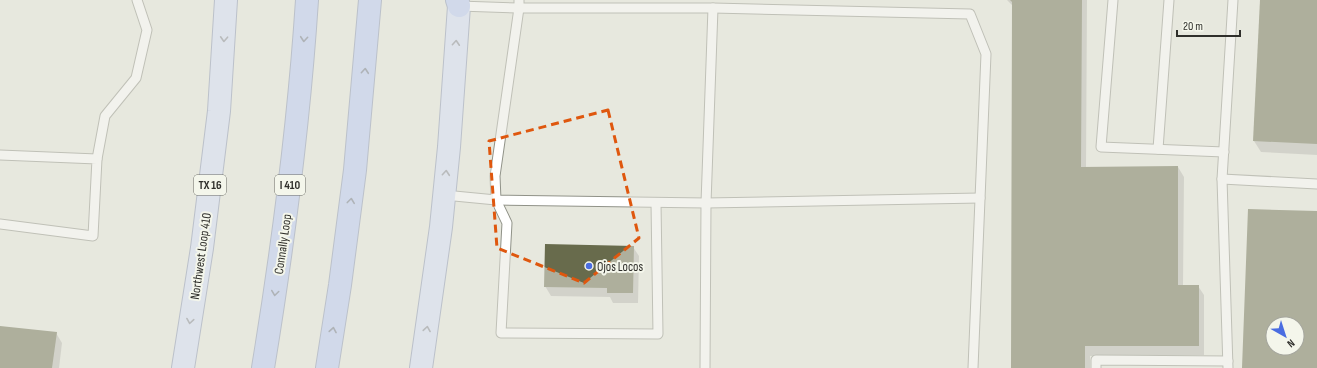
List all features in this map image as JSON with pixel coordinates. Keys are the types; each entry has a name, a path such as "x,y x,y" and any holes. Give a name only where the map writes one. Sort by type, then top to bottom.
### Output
{"highway":[{"name":"Connally Loop","path":"263,368 278,274 289,190 306,0"},
{"path":"327,368 340,285 355,170 370,0"}],"main road":[{"name":"Northwest Loop 410","path":"183,368 202,248 218,127 226,0"},
{"path":"421,368 436,266 444,195 458,3"}],"lane":[{"path":"0,224 93,236 98,158 105,116 136,78 147,30 136,0"},
{"path":"1113,0 1101,147 1224,152"},
{"path":"1158,149 1169,0"},
{"path":"1096,368 1096,360 1228,364 1222,179 1233,0"},
{"path":"458,3 970,14 986,54 973,368"},
{"path":"519,4 495,176 496,200 507,224 501,333 658,334 656,203"},
{"path":"705,368 706,203 713,8"},
{"path":"0,155 98,158"},
{"path":"1222,179 1317,184"},
{"path":"444,195 496,200 656,203 980,198"}],"highlighted area":[{"path":"608,110 639,238 584,283 497,248 489,141"}],"building":[{"path":"1010,0 1082,0 1081,167 1178,166 1178,285 1199,285 1199,346 1085,346 1085,368 1011,368 1012,2"},
{"path":"1260,0 1317,0 1317,144 1253,141"},
{"path":"1248,209 1317,211 1317,368 1242,368"},
{"name":"Ojos Locos","path":"545,244 634,246 633,293 607,293 607,288 544,287"},
{"path":"0,326 57,332 52,368 0,368"}],"place":[{"name":"Ojos Locos","path":"589,266"}]}
